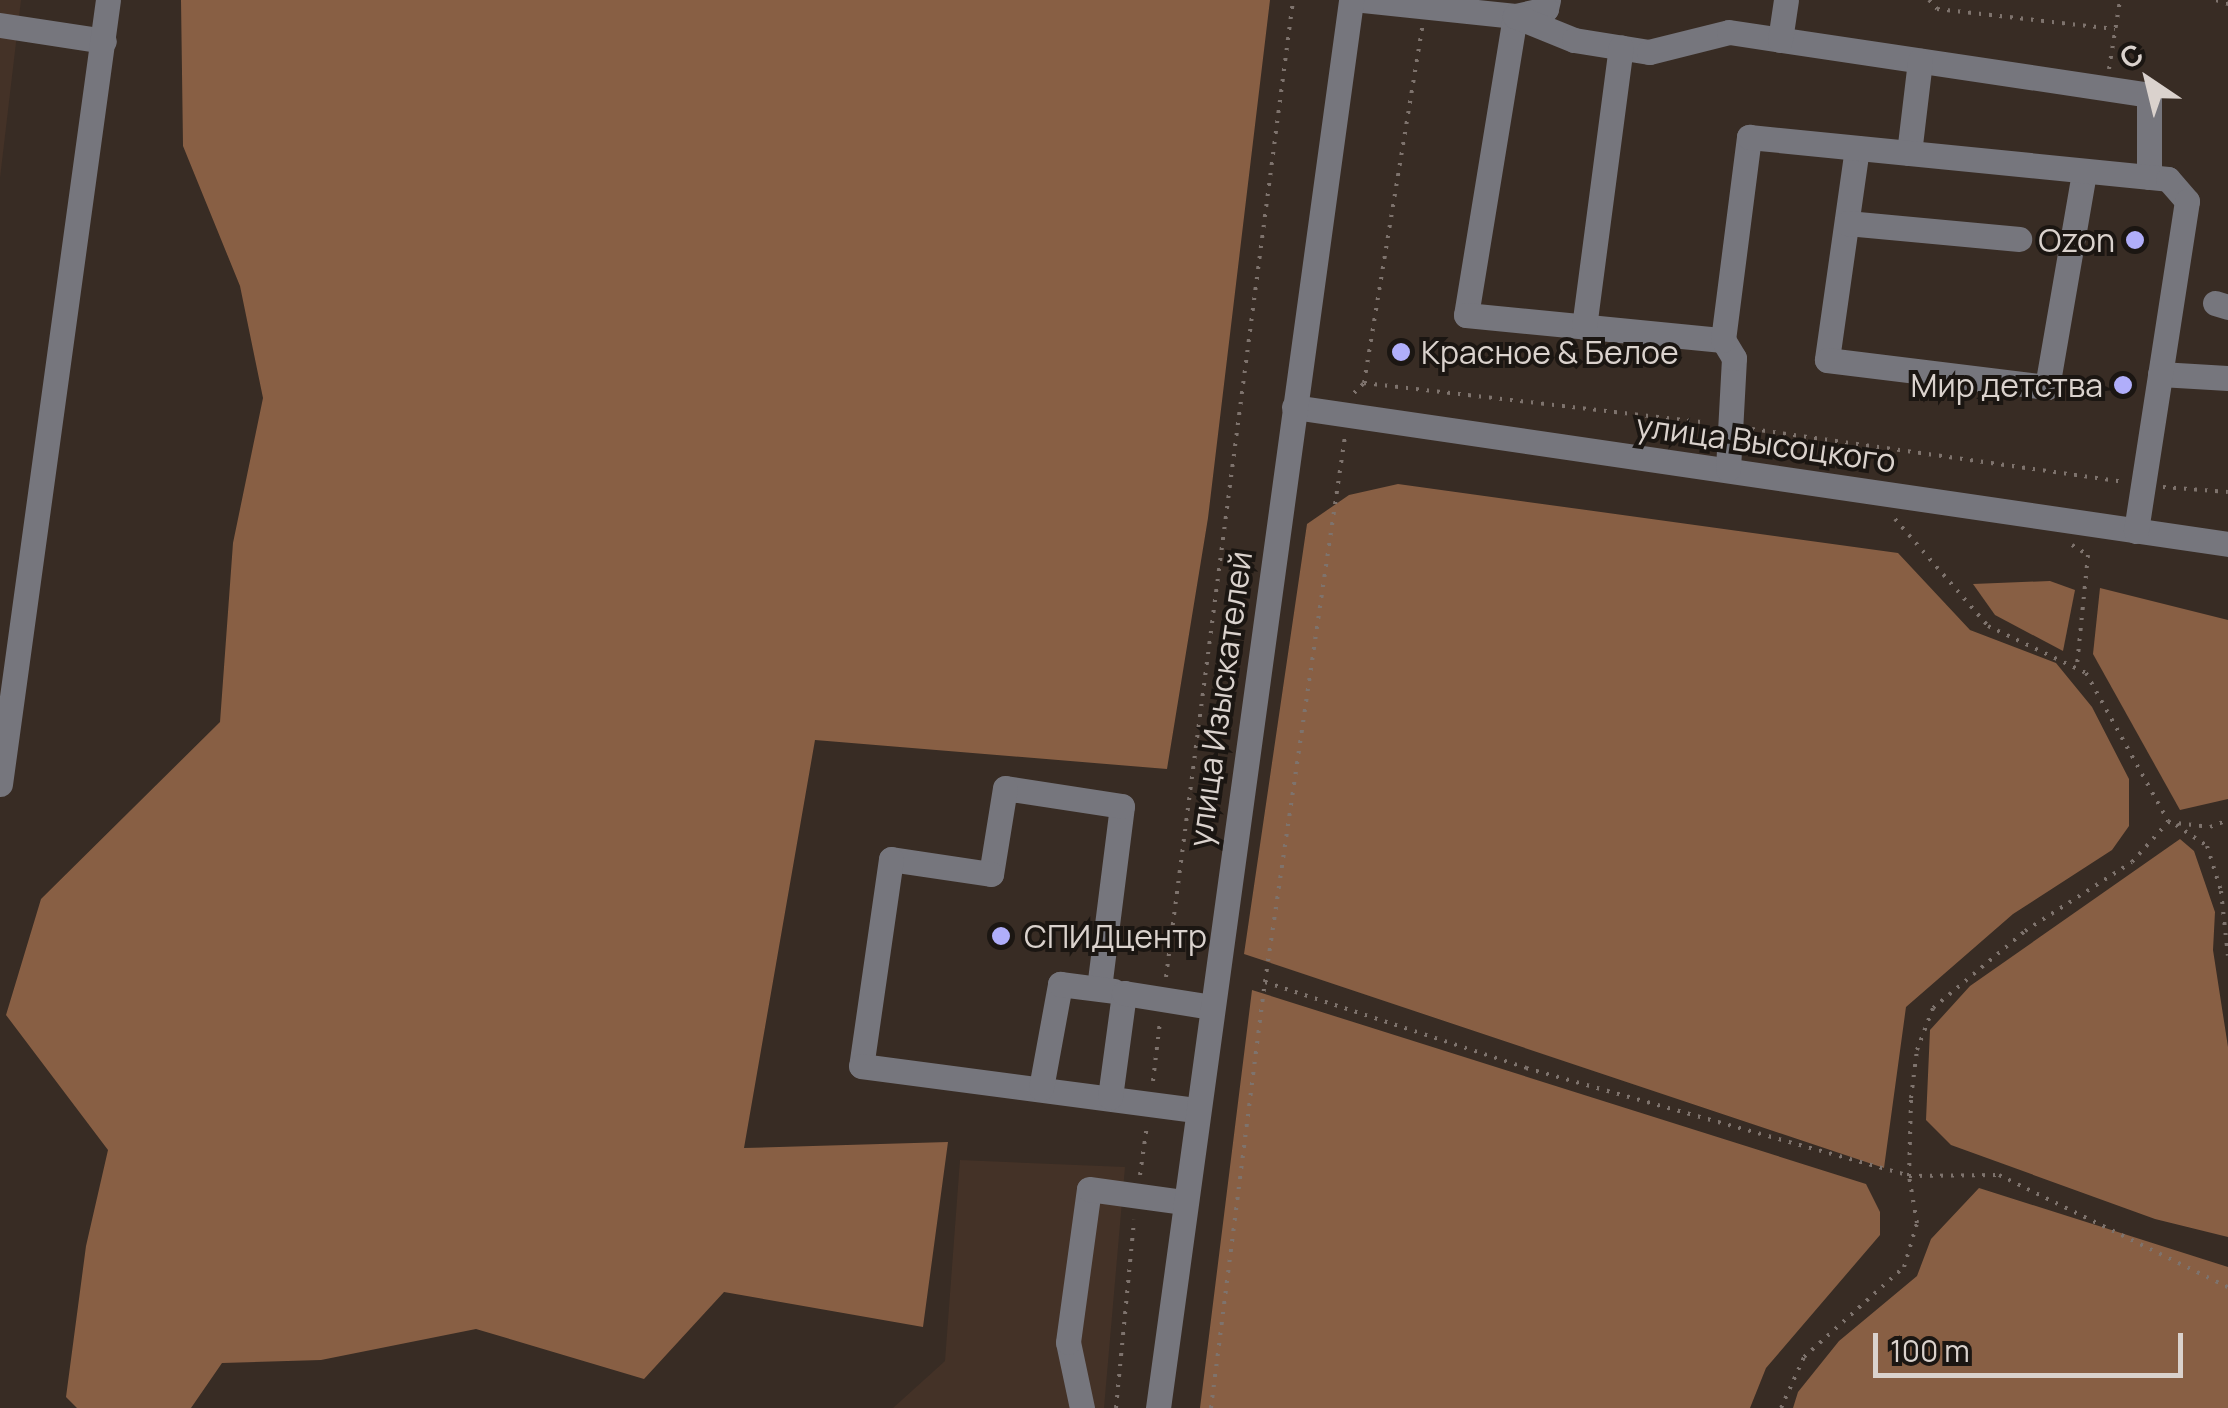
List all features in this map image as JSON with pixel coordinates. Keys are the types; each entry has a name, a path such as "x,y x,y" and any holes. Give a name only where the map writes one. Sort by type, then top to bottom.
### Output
{"street":[{"path":"0,784 108,0"},
{"name":"улица Изыскателей","path":"1158,1408 1352,0"},
{"path":"1363,0 1514,16 1574,40 1650,52 1729,32 2149,95 2148,177"},
{"path":"1514,16 1546,9 1548,0"},
{"path":"1780,40 1786,0"},
{"path":"1514,16 1466,316 1723,340"},
{"path":"0,25 104,41"},
{"path":"1584,327 1621,48"},
{"path":"1908,153 1920,61"},
{"path":"1728,469 1734,358 1723,340 1749,137 2168,179 2187,201 2136,531"},
{"path":"1857,148 1827,360 2047,387 2084,172"},
{"path":"1847,223 2019,239"},
{"path":"2160,374 2228,378"},
{"name":"улица Высоцкого","path":"1294,408 2228,544"},
{"path":"1110,1097 1122,806 1005,788 992,874 890,859 861,1066 1197,1110"},
{"path":"1041,1088 1054,992 1070,982 1211,1007"},
{"path":"1082,1408 1068,1342 1089,1189 1184,1202"}],"path":[{"path":"1116,1408 1138,1194 1292,0"},
{"path":"1929,0 1937,9 2115,29"},
{"path":"2107,88 2120,0"},
{"path":"2216,0 2228,4"},
{"path":"1211,1408 1264,982 1347,415 1350,396 1364,383 1426,6"},
{"path":"1364,383 1731,426 2142,485 2228,492"},
{"path":"1888,512 1988,626 2077,666 2168,822 2207,846 2221,891 2228,956"},
{"path":"2070,544 2088,555 2077,666"},
{"path":"2168,822 2210,827 2228,820"},
{"path":"1781,1408 1804,1357 1904,1267 1917,1224 1909,1176 1915,1066 1933,1008 2025,930 2132,862 2168,822"},
{"path":"1264,982 1526,1068 1909,1176 1999,1175 2228,1286"}],"shaded area":[{"path":"0,0 21,0 0,178"},
{"path":"181,0 1270,0 1208,518 1167,769 815,740 744,1148 948,1142 923,1327 724,1292 644,1379 476,1329 321,1360 222,1363 191,1408 77,1408 66,1397 86,1246 108,1150 6,1015 41,899 220,722 233,543 263,398 240,286 183,146"},
{"path":"1398,484 1898,553 1970,630 2056,663 2092,707 2129,779 2129,826 2112,850 2013,914 1906,1007 1884,1168 1244,954 1307,524 1349,495"},
{"path":"2050,581 2075,590 2063,651 1995,615 1973,584"},
{"path":"2100,588 2228,620 2228,799 2180,810 2093,654"},
{"path":"2180,839 2194,851 2215,912 2213,950 2228,1047 2228,1237 2155,1219 1951,1145 1926,1120 1930,1030 1970,986"},
{"path":"1252,990 1866,1184 1880,1212 1880,1235 1766,1368 1750,1408 1200,1408"},
{"path":"960,1160 1125,1167 1104,1408 893,1408 945,1361"},
{"path":"1979,1188 2228,1267 2228,1408 1793,1408 1798,1392 1839,1341 1917,1276 1931,1239"}],"place":[{"name":"Ozon","path":"2135,240"},
{"name":"Красное & Белое","path":"1401,352"},
{"name":"Мир детства","path":"2123,385"},
{"name":"СПИДцентр","path":"1001,936"}]}
